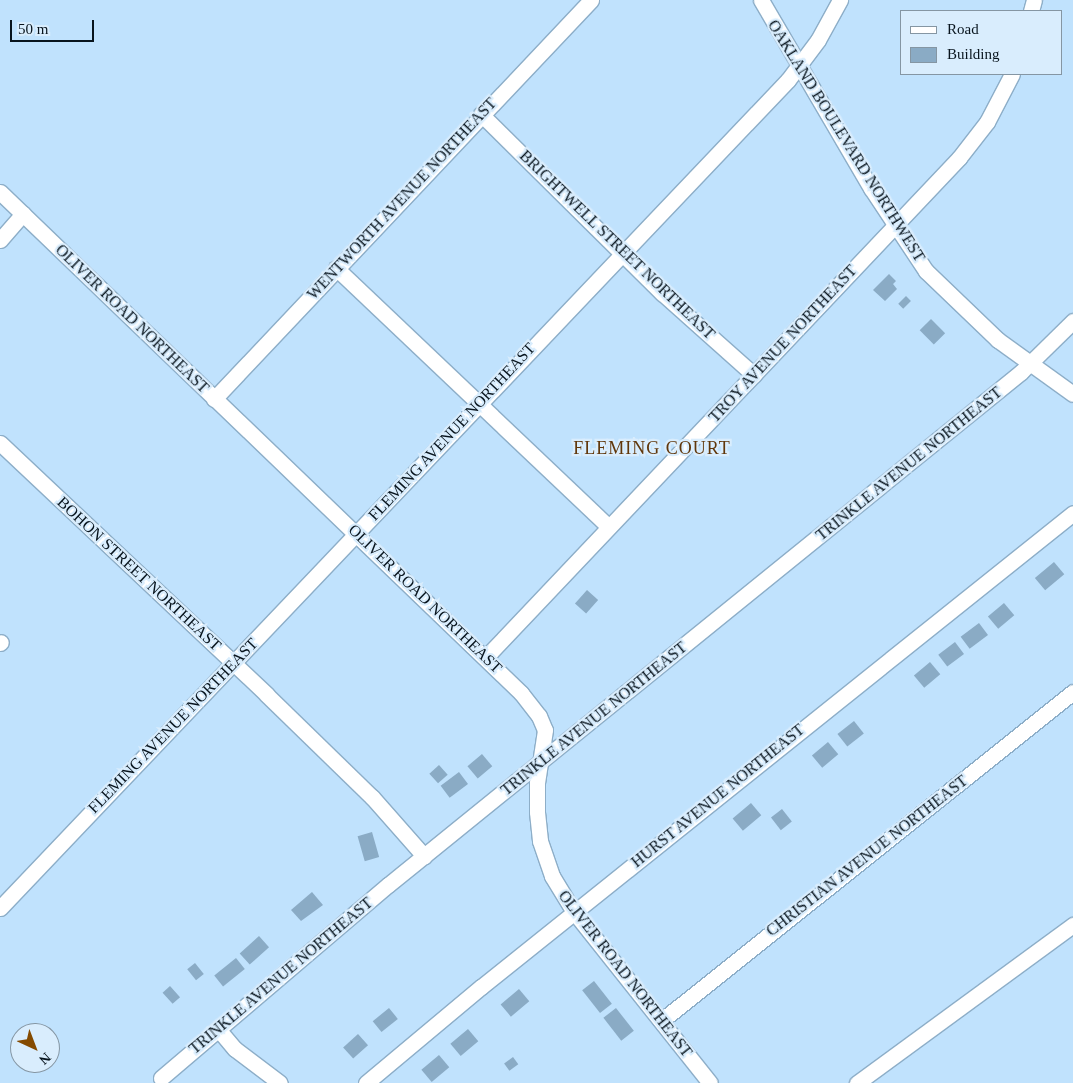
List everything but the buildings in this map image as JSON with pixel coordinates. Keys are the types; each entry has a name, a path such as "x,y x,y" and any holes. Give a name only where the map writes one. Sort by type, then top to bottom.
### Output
{"street":[{"name":"WENTWORTH AVENUE NORTHEAST","path":"214,399 481,114 591,0"},
{"name":"OAKLAND BOULEVARD NORTHWEST","path":"761,0 895,226 944,291 998,340 1073,394"},
{"name":"FLEMING AVENUE NORTHEAST","path":"0,908 800,65 840,0"},
{"name":"TROY AVENUE NORTHEAST","path":"486,657 972,143 988,122 1012,75"},
{"name":"BRIGHTWELL STREET NORTHEAST","path":"481,114 697,326 754,375"},
{"name":"OLIVER ROAD NORTHEAST","path":"0,192 522,693 542,723 545,738 537,783 540,841 552,876 574,912 710,1083"},
{"path":"0,240 23,214"},
{"path":"336,268 609,527"},
{"name":"TRINKLE AVENUE NORTHEAST","path":"161,1078 424,856 1031,364 1073,321"},
{"name":"BOHON STREET NORTHEAST","path":"0,443 233,663 372,798 424,856"},
{"name":"HURST AVENUE NORTHEAST","path":"366,1083 574,912 1073,513"},
{"name":"CHRISTIAN AVENUE NORTHEAST","path":"661,1021 1073,692"},
{"path":"857,1083 1073,925"},
{"path":"218,1029 234,1049 280,1083"}],"district":[{"name":"FLEMING COURT","path":"652,448"}]}
